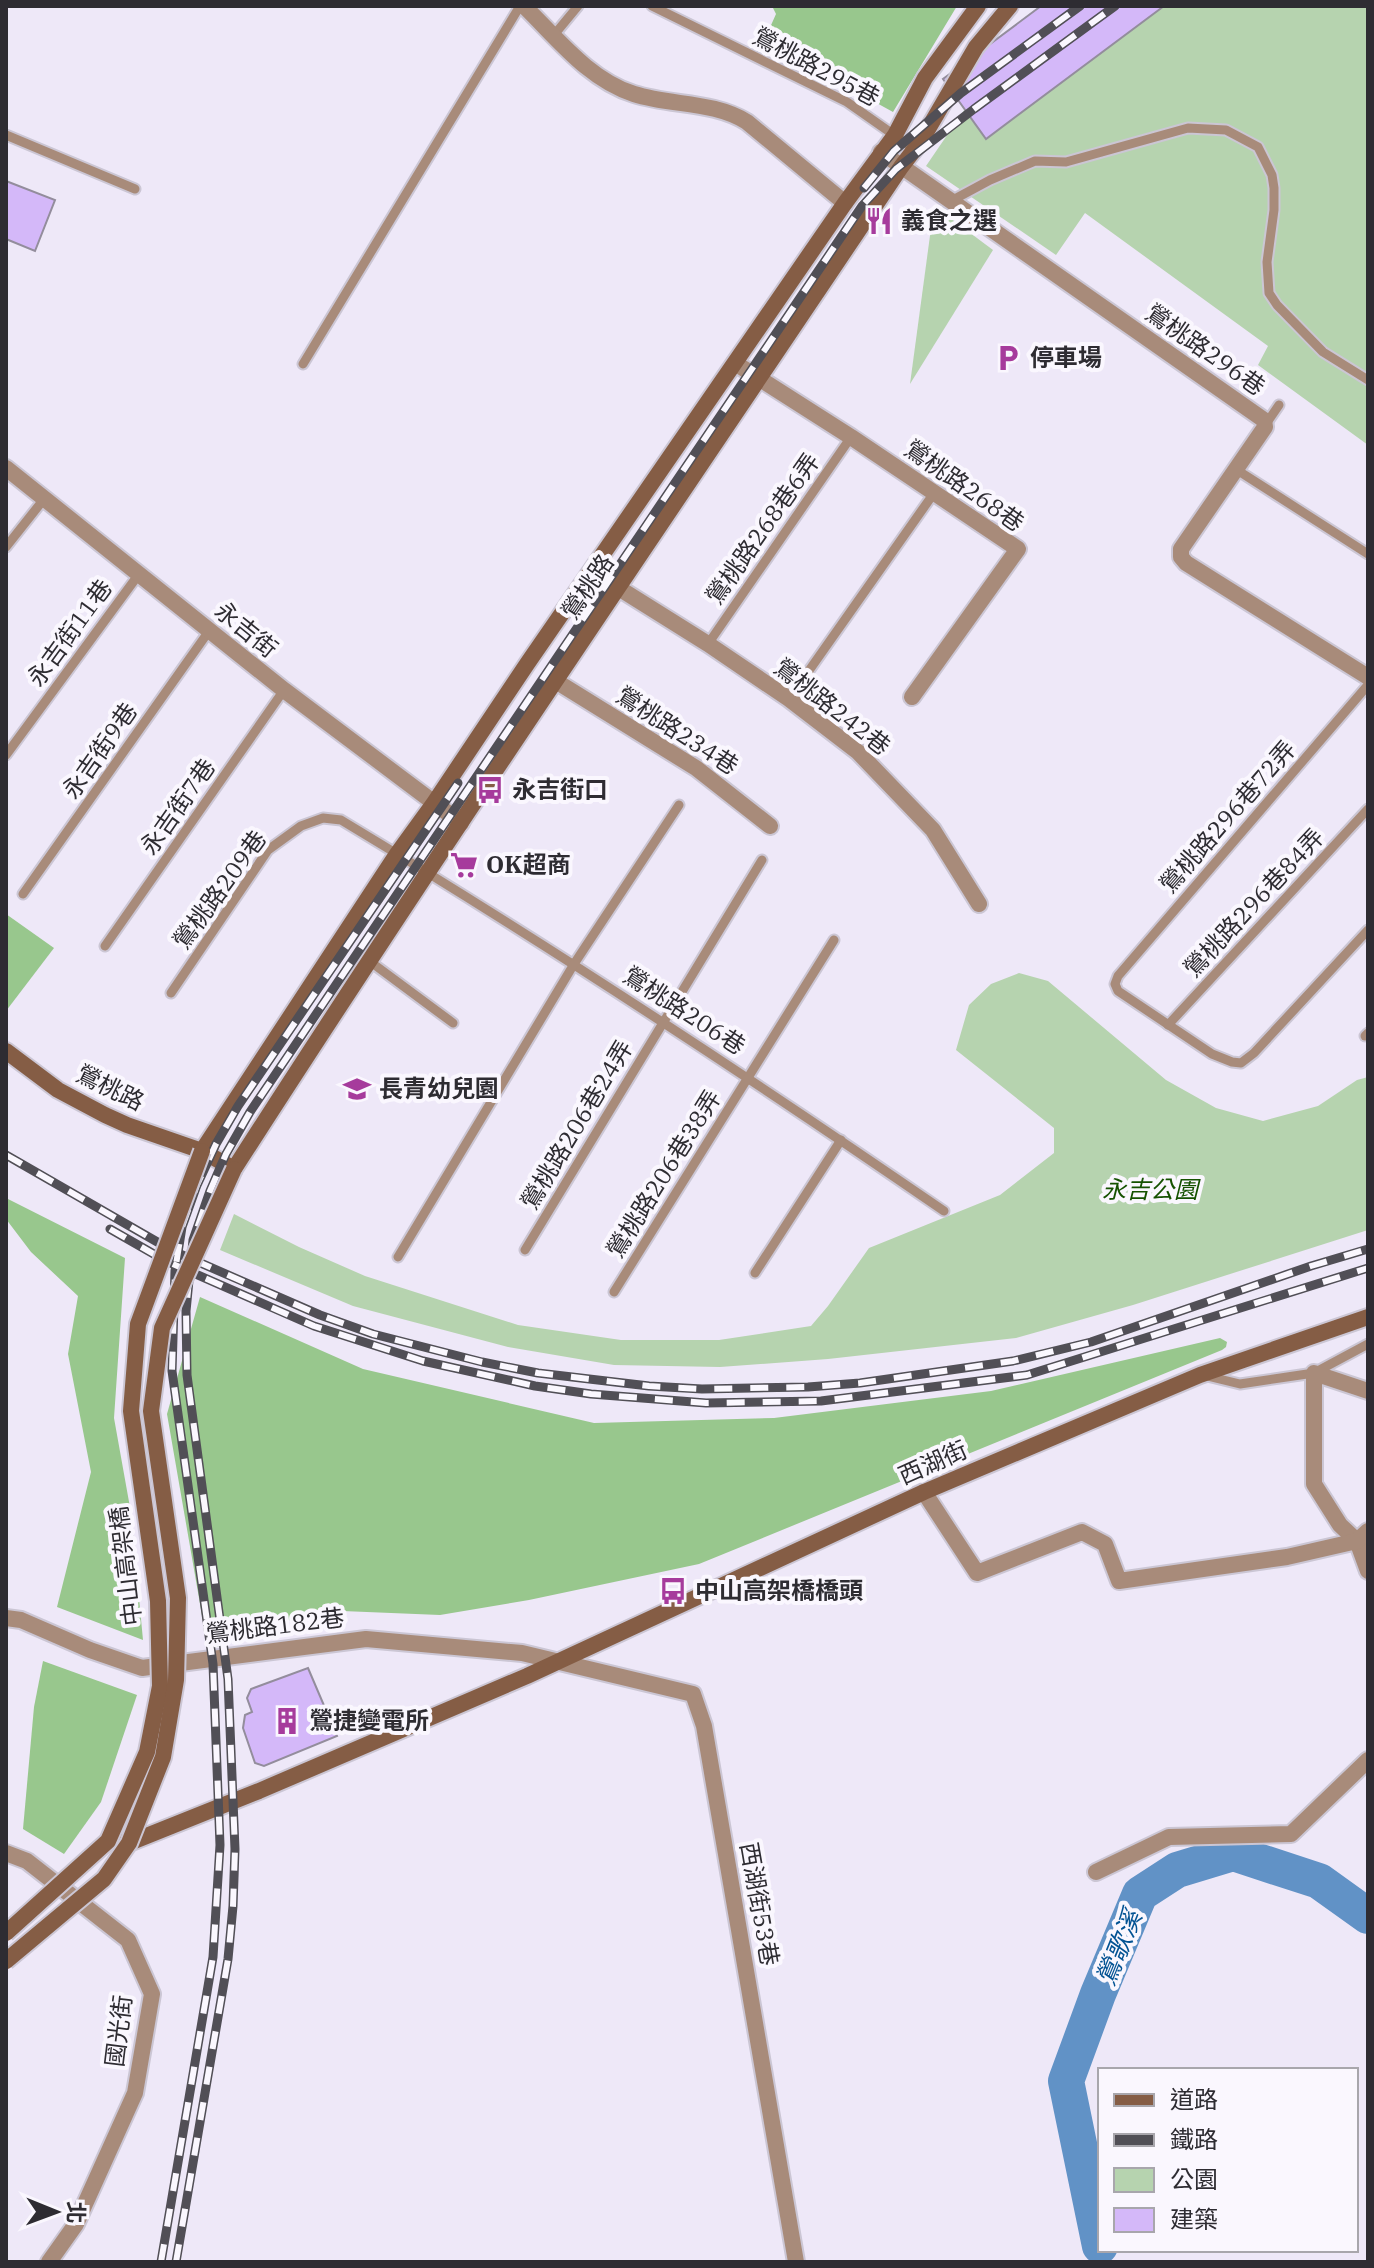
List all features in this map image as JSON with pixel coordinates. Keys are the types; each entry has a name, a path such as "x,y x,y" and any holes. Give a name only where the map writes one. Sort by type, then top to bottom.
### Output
{"street":[{"path":"522,6 596,76 637,95 733,114 747,122 845,203"},
{"name":"鶯桃路","path":"202,1151 397,854 895,135 925,78 978,6"},
{"name":"鶯桃路","path":"6,1051 58,1090 105,1115 202,1151 234,1169 554,680 914,149 976,47 1010,6"},
{"name":"鶯桃路296巷","path":"881,152 1266,424 1181,549 1181,557 1368,677"},
{"name":"鶯桃路268巷","path":"735,363 1018,549 912,697"},
{"name":"永吉街","path":"6,468 284,690 461,823"},
{"name":"鶯桃路242巷","path":"617,587 789,699 858,752 933,830 979,904"},
{"name":"鶯桃路234巷","path":"554,680 696,768 770,826"},
{"name":"中山高架橋","path":"6,1933 108,1841 147,1752 160,1686 158,1601 131,1411 138,1324 202,1151"},
{"name":"中山高架橋","path":"6,1961 104,1879 129,1843 163,1757 176,1680 178,1598 151,1411 162,1328 234,1169"},
{"name":"西湖街","path":"129,1843 527,1676 924,1492 1200,1375 1368,1317"},
{"path":"1362,1536 1340,1525 1314,1484 1314,1373 1368,1391"},
{"path":"924,1492 977,1573 1082,1532 1105,1544 1119,1581 1287,1557 1362,1536"},
{"path":"1362,1536 1368,1571"},
{"name":"鶯桃路182巷","path":"6,1618 21,1620 90,1650 142,1668 366,1639 522,1653 557,1661"},
{"name":"西湖街53巷","path":"557,1661 693,1694 704,1726 796,2262"},
{"path":"1096,1872 1169,1837 1291,1834 1368,1760"},
{"path":"108,1841 129,1843"},
{"name":"國光街","path":"6,1853 27,1861 128,1940 152,1994 135,2093 76,2224 49,2262"}],"lane":[{"path":"303,364 522,6"},
{"path":"554,35 578,6"},
{"name":"鶯桃路295巷","path":"652,6 847,102 914,149"},
{"path":"951,201 1035,161 1066,162 1188,128 1226,130 1258,147 1272,175 1274,210 1266,280 1269,293 1323,352 1368,380"},
{"path":"6,135 135,189"},
{"path":"1266,424 1279,405"},
{"name":"鶯桃路268巷6弄","path":"708,644 851,437"},
{"path":"1237,470 1368,554"},
{"path":"789,699 934,493"},
{"path":"6,547 44,499"},
{"name":"永吉街11巷","path":"6,755 139,574"},
{"name":"永吉街9巷","path":"23,894 209,631"},
{"name":"鶯桃路296巷72弄","path":"1168,1025 1118,991 1115,984 1118,976 1368,685"},
{"name":"永吉街7巷","path":"105,946 284,690"},
{"path":"398,1257 574,964 679,805"},
{"name":"鶯桃路296巷84弄","path":"1168,1025 1368,809"},
{"name":"鶯桃路209巷","path":"171,993 268,850 301,826 323,818 341,820 397,854"},
{"name":"鶯桃路206巷","path":"397,854 749,1077 944,1211"},
{"name":"鶯桃路206巷24弄","path":"525,1250 762,860"},
{"path":"1168,1025 1212,1054 1241,1063 1254,1053 1368,930"},
{"name":"鶯桃路206巷38弄","path":"614,1292 834,940"},
{"path":"368,960 453,1023"},
{"path":"755,1273 841,1140"},
{"path":"1200,1375 1240,1384 1314,1373 1368,1344"}],"green space":[{"path":"772,6 957,6 893,112 764,41 776,14"},
{"path":"1041,6 1368,6 1368,445 1258,365 1268,346 1085,213 1056,255 926,166 1027,18"},
{"path":"934,206 993,250 910,384"},
{"path":"6,914 54,948 6,1011"},
{"name":"永吉公園","path":"1019,973 1048,981 1166,1080 1216,1108 1263,1121 1318,1106 1357,1080 1368,1077 1368,1230 1133,1305 1016,1338 828,1359 720,1367 614,1365 508,1347 353,1306 220,1250 234,1214 365,1276 518,1325 621,1340 719,1340 811,1326 869,1248 1000,1195 1054,1153 1054,1128 956,1050 969,1005 991,984"},
{"path":"6,1198 125,1258 114,1418 131,1513 143,1640 57,1607 91,1472 68,1354 78,1296 31,1252 6,1219"},
{"path":"200,1297 363,1369 594,1423 774,1418 991,1391 1220,1338 1227,1342 1222,1350 699,1564 529,1600 440,1615 318,1610 208,1650 167,1414"},
{"path":"43,1661 137,1695 101,1802 64,1854 23,1829 34,1707"}],"building":[{"path":"1041,6 1164,6 986,139 943,79"},
{"path":"6,181 55,200 35,251 6,239"},
{"name":"鶯捷變電所","path":"308,1668 337,1736 264,1766 255,1763 243,1728 245,1715 252,1712 247,1698 251,1689"}],"waterway":[{"name":"鶯歌溪","path":"1098,2236 1066,2081 1140,1894 1177,1870 1233,1853 1319,1881 1368,1916"}],"railway":[{"path":"864,188 894,151 961,93 1080,6"},
{"path":"176,2262 228,1959 235,1849 228,1679 187,1375 186,1311 193,1240 210,1191 226,1154 250,1112 862,206 896,169 1115,6"},
{"path":"161,2262 213,1957 220,1845 213,1664 172,1371 175,1271 182,1227 197,1185 238,1106 458,783"},
{"path":"6,1155 173,1251 320,1315 373,1334 482,1362 538,1373 649,1386 702,1389 808,1387 860,1383 1013,1361 1091,1342 1368,1249"},
{"path":"110,1229 166,1261 314,1326 423,1361 535,1386 591,1394 706,1403 821,1401 1027,1375 1368,1268"}],"place":[{"name":"義食之選","path":"879,221"},
{"name":"停車場","path":"1008,358"},
{"name":"永吉街口","path":"490,790"},
{"name":"OK超商","path":"464,865"},
{"name":"長青幼兒園","path":"357,1089"},
{"name":"中山高架橋橋頭","path":"673,1591"},
{"name":"鶯捷變電所","path":"287,1721"}]}
